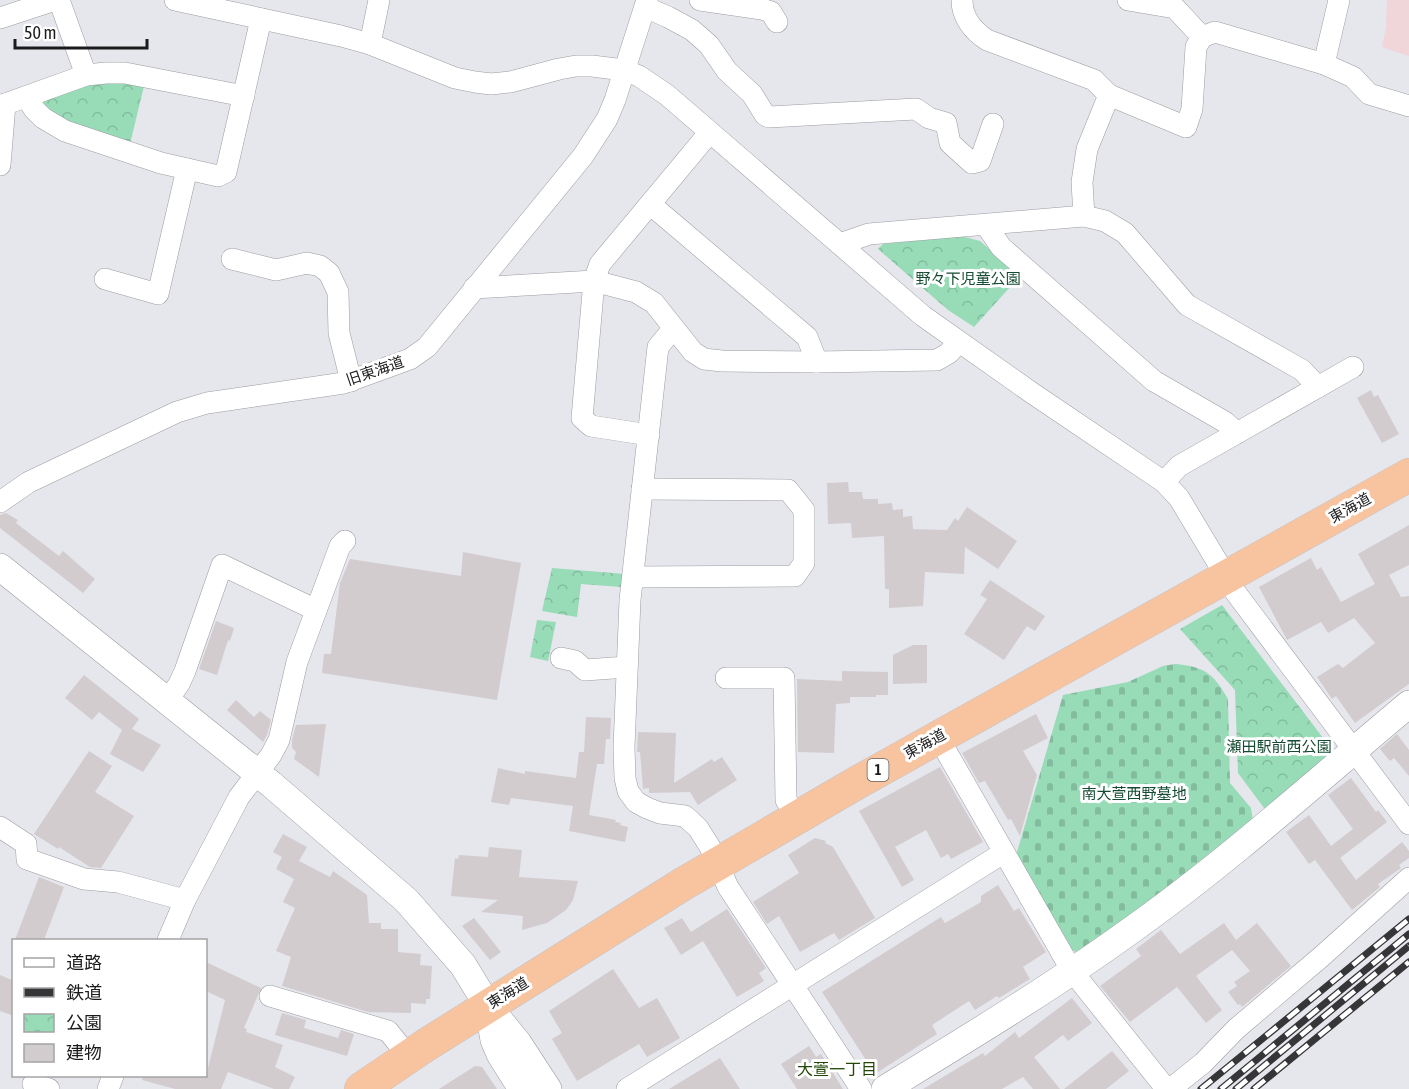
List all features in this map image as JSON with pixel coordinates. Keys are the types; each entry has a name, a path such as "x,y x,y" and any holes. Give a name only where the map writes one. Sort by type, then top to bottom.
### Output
{"highway":[{"name":"東海道","path":"361,1089 488,1006 717,864 938,737 1409,475"}],"street":[{"path":"0,18 57,0 86,75"},
{"path":"175,0 341,36 370,44 455,78 475,82 510,82 576,66 592,66 624,70 639,76 668,95 923,316 1164,482 1179,498 1225,577 1409,824"},
{"path":"370,44 379,0"},
{"path":"700,0 771,12 777,22"},
{"path":"962,0 962,11 977,34 987,40 1094,80 1109,95 1186,128 1192,109 1196,47 1202,38 1215,32 1324,64 1353,77 1369,94 1409,106"},
{"path":"1128,0 1174,8 1202,38"},
{"path":"1324,64 1339,0"},
{"path":"646,4 692,30 709,45 727,70 752,94 765,115 769,117 916,109 929,118 946,123 950,143 975,164 980,160 993,123"},
{"name":"旧東海道","path":"0,502 29,482 177,412 207,404 351,381 410,359 427,347 583,156 607,119 646,4"},
{"path":"27,98 34,110 65,131 161,163 218,176 226,172 261,19"},
{"path":"0,165 3,105 86,75 125,73 244,96"},
{"path":"1084,216 1082,182 1087,149 1109,95"},
{"path":"649,435 591,426 582,418 594,281 600,264 710,132"},
{"path":"105,279 158,294 187,169"},
{"path":"650,204 807,337 817,362"},
{"path":"840,244 869,234 1084,216 1105,221 1125,233 1187,305 1302,370 1318,387"},
{"path":"986,225 1001,247 1155,381 1225,422 1237,433"},
{"path":"232,259 276,270 307,263 320,266 329,273 338,292 339,333 351,381"},
{"path":"474,288 594,281 636,292 654,303 693,352 704,359 817,362 937,360 949,353 958,342"},
{"path":"673,329 658,347 633,577 624,747 625,778 628,791 636,802 647,808 660,813 685,816 698,828 728,887 861,1089"},
{"path":"1164,482 1179,466 1353,367"},
{"path":"633,577 795,576 804,564 804,510 788,489 642,489"},
{"path":"168,939 185,900 239,797 279,740 297,662 340,546 345,542"},
{"path":"166,701 179,684 185,671 222,565 316,610"},
{"path":"0,567 257,774 406,900 463,965 488,1006 518,1043 548,1089"},
{"path":"561,658 575,661 585,670 627,667"},
{"path":"726,678 784,678 786,800 797,818"},
{"path":"885,1089 1072,971 1138,926 1270,824 1409,704"},
{"path":"938,737 1072,971 1164,1086 1173,1087 1203,1063 1236,1029 1409,878"},
{"path":"0,827 26,844 27,859 84,879 118,882 185,900"},
{"path":"627,1089 1003,853"},
{"path":"270,996 388,1031 409,1057"},
{"path":"488,1006 494,1040 522,1089"}],"shaded area":[{"path":"1387,0 1409,0 1409,56 1382,47 1386,27"}],"green space":[{"path":"101,81 144,86 130,144 75,128 43,109 44,99"},
{"name":"野々下児童公園","path":"961,236 980,241 1020,276 974,327 948,310 878,249 883,244"},
{"path":"552,568 625,574 621,587 581,584 577,617 542,611"},
{"name":"瀬田駅前西公園","path":"1222,605 1333,751 1267,812 1238,773 1235,690 1180,629"},
{"path":"537,620 556,622 548,661 530,657"},
{"name":"南大萱西野墓地","path":"1175,664 1194,667 1207,673 1218,683 1228,699 1230,783 1251,808 1253,821 1179,882 1077,952 1069,949 1015,859 1063,695 1128,682 1163,666"}],"building":[{"path":"1371,390 1374,397 1378,395 1399,434 1382,443 1357,398"},
{"path":"848,482 849,492 862,492 863,499 878,499 878,504 892,503 893,510 903,509 903,517 912,516 913,529 947,530 955,518 958,521 967,507 1017,541 998,569 965,547 964,574 925,572 923,606 889,608 889,589 885,589 884,536 852,538 851,523 828,524 827,483"},
{"path":"6,513 18,520 16,523 59,556 63,551 95,579 83,593 0,528 0,515"},
{"path":"1409,525 1409,565 1389,575 1401,597 1409,596 1409,684 1355,723 1336,696 1332,699 1317,677 1338,664 1343,668 1375,643 1354,618 1328,633 1321,622 1287,640 1259,587 1311,558 1317,570 1321,567 1341,602 1375,584 1358,554"},
{"path":"463,552 521,563 497,700 322,673 324,654 331,654 340,583 350,559 461,576"},
{"path":"990,580 1045,616 1035,631 1027,626 1004,660 964,634 987,599 980,595"},
{"path":"216,621 234,628 217,675 199,669"},
{"path":"913,645 927,645 927,683 893,684 893,655"},
{"path":"842,671 888,672 888,695 850,697 850,703 836,704 834,753 798,752 797,679 842,681"},
{"path":"84,675 139,719 132,729 161,745 143,772 110,754 122,730 99,712 92,720 65,698"},
{"path":"236,700 254,717 260,711 271,720 263,742 227,710"},
{"path":"1036,714 1048,738 1023,751 1037,775 1020,836 985,781 979,783 962,753"},
{"path":"586,717 611,718 610,739 606,739 604,764 597,764 589,815 616,820 615,822 621,823 620,825 628,827 625,842 569,831 573,806 511,798 509,805 491,802 498,768 525,774 525,771 576,778 579,752 584,752"},
{"path":"326,724 319,777 294,759 296,752 292,748 292,740 296,725"},
{"path":"638,732 676,733 674,783 712,759 714,762 722,757 737,780 698,805 690,792 649,793 649,788 643,789 640,752 637,752"},
{"path":"1397,734 1409,750 1409,776 1394,758 1390,761 1380,749"},
{"path":"89,751 112,766 95,792 134,816 101,868 90,867 34,834"},
{"path":"940,767 983,842 951,859 948,854 941,858 926,830 895,847 914,880 902,887 859,811"},
{"path":"1351,778 1376,812 1378,810 1387,822 1340,858 1356,880 1402,842 1409,851 1409,858 1399,865 1401,868 1378,884 1380,887 1352,910 1315,860 1309,864 1286,832 1309,815 1331,846 1353,829 1328,795"},
{"path":"283,834 307,847 299,861 330,877 333,871 367,895 369,923 381,923 381,929 398,929 398,952 421,954 420,965 432,966 430,999 426,999 426,1004 411,1003 411,1013 368,1012 282,986 291,957 276,951 295,908 283,902 294,879 276,869 282,857 273,852"},
{"path":"815,838 826,841 825,843 833,847 875,918 839,940 834,933 800,952 779,916 767,924 753,902 799,873 788,855"},
{"path":"489,847 522,850 519,877 578,881 573,900 566,910 547,923 522,930 523,916 481,912 498,900 451,896 455,858 458,859 459,855 488,857"},
{"path":"39,877 64,887 44,939 15,939"},
{"path":"998,885 1014,911 1019,908 1046,952 1023,967 1030,979 975,1010 969,1001 932,1025 937,1034 875,1074 822,992 941,917 945,923 981,902 981,896"},
{"path":"727,909 766,968 759,973 764,981 737,997 703,941 681,955 664,928 682,918 691,932"},
{"path":"474,918 501,952 490,960 462,926"},
{"path":"1224,923 1236,940 1257,923 1291,966 1242,1007 1228,992 1237,986 1234,982 1250,971 1232,950 1196,976 1222,1010 1206,1023 1177,987 1130,1022 1100,986 1141,956 1136,949 1161,930 1180,954"},
{"path":"207,962 261,988 244,1028 247,1029 246,1032 283,1045 275,1067 295,1077 289,1089 274,1089 228,1072 221,1089 175,1089 142,1080 143,1077 207,1077 225,1000 207,991"},
{"path":"613,969 639,1008 657,998 680,1038 647,1057 639,1044 577,1081 552,1039 562,1033 549,1011"},
{"path":"0,975 12,980 12,1015 0,1011"},
{"path":"1072,998 1092,1023 1068,1041 1063,1035 1034,1057 1060,1089 1033,1089 1023,1077 1002,1089 923,1089 983,1053 985,1056 1015,1032 1019,1038"},
{"path":"282,1013 306,1020 304,1028 338,1038 341,1030 354,1034 347,1056 275,1035"},
{"path":"809,1046 816,1057 821,1054 843,1089 797,1089 781,1064"},
{"path":"1112,1051 1129,1071 1106,1089 1064,1089"},
{"path":"720,1058 740,1089 669,1089"},
{"path":"475,1066 482,1067 497,1089 439,1089"}],"railway":[{"path":"1201,1089 1409,919"},
{"path":"1221,1089 1409,934"},
{"path":"1236,1089 1409,946"},
{"path":"1254,1089 1409,962"}],"district":[{"name":"大萱一丁目","path":"837,1069"}]}
